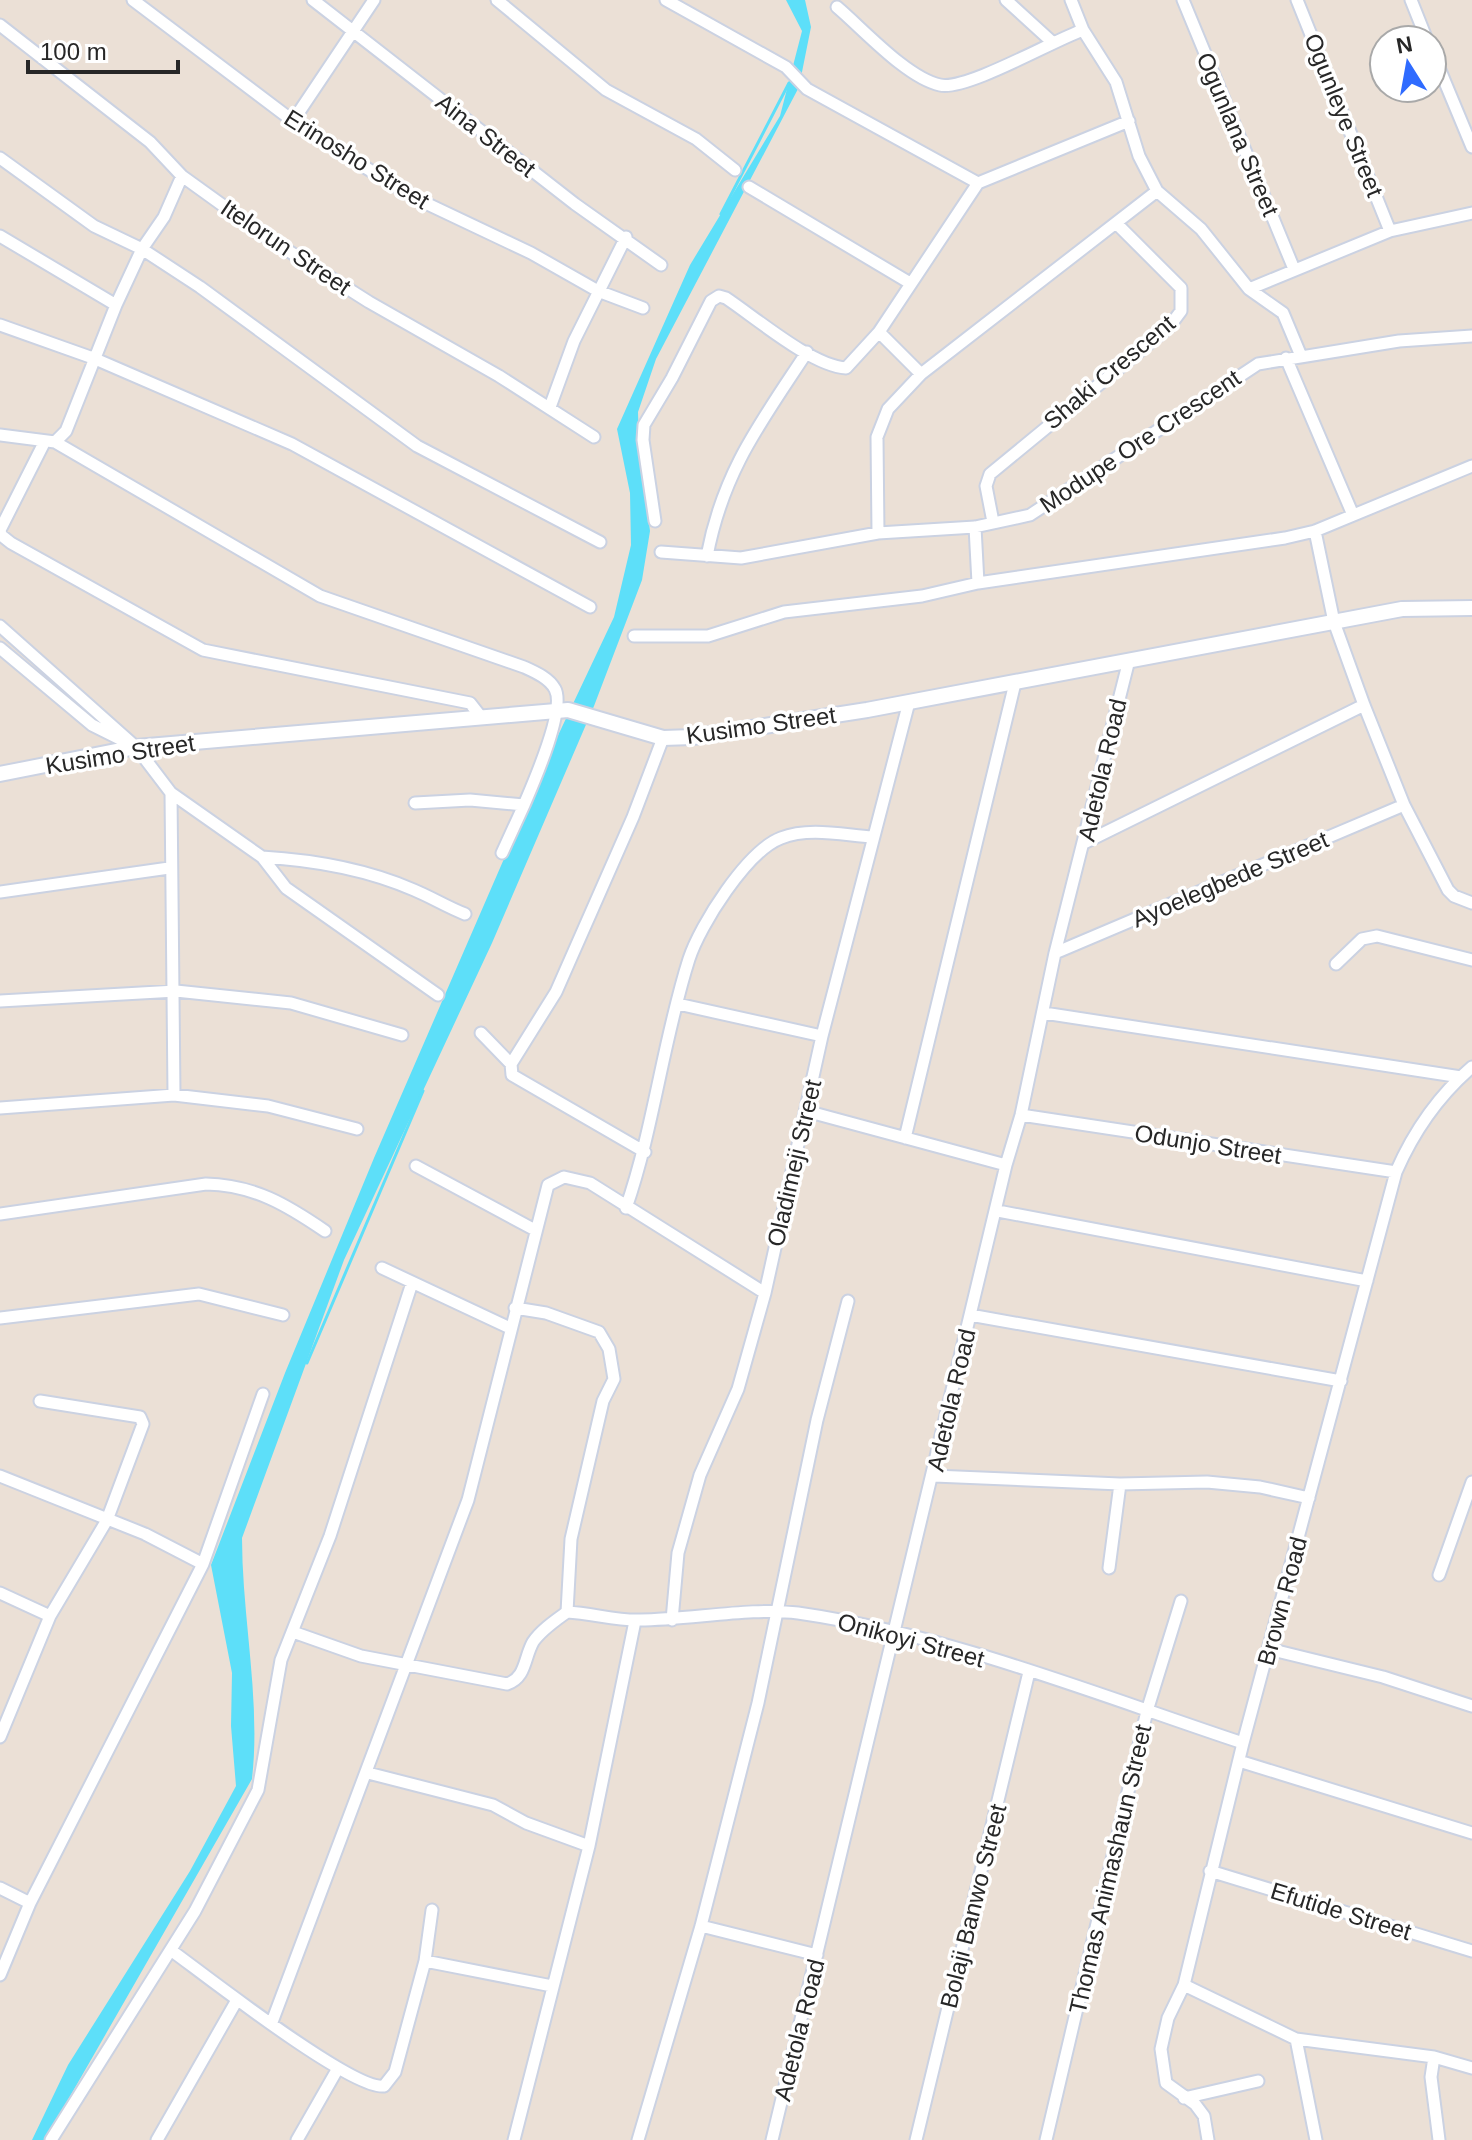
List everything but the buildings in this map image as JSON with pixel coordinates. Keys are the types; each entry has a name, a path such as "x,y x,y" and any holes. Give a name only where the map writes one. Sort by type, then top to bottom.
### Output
{"street":[{"name":"Erinosho Street","path":"133,0 293,121 417,199 531,253 598,291 643,308"},
{"name":"Aina Street","path":"313,0 575,204 626,237 661,265"},
{"path":"293,121 374,0"},
{"path":"497,0 606,90 696,139 735,170"},
{"path":"666,0 786,67 807,89 978,183"},
{"path":"1006,0 1051,41"},
{"path":"1071,0 1083,30 1116,82 1139,156 1157,191 1201,229 1249,289 1283,313 1301,356"},
{"name":"Ogunlana Street","path":"1183,0 1294,269"},
{"name":"Ogunleye Street","path":"1297,0 1390,231"},
{"path":"1411,0 1421,24"},
{"path":"837,7 910,69 941,85 958,85 1051,41 1083,30"},
{"name":"Itelorun Street","path":"0,25 150,142 182,176 316,270 550,407 594,437"},
{"path":"1448,88 1472,147"},
{"path":"1458,111 1472,108"},
{"path":"655,521 643,440 644,425 667,388 711,301 719,296 726,298 807,352 846,368 879,332 978,183 1129,121"},
{"path":"0,158 94,226 142,249 200,287 417,446 600,542"},
{"path":"182,176 164,217 142,249 116,305 66,431 49,442 0,530 1,535 203,650 470,703 481,717"},
{"path":"749,187 910,283"},
{"path":"878,533 877,437 888,409 921,374 1118,225 1157,191"},
{"path":"1249,289 1390,231 1472,213"},
{"name":"Shaki Crescent","path":"993,522 986,486 990,474 1169,327 1181,311 1181,288 1118,225"},
{"path":"0,236 116,305"},
{"path":"550,407 598,291 626,237"},
{"path":"0,325 93,358 292,444 590,607"},
{"path":"879,332 921,374"},
{"name":"Modupe Ore Crescent","path":"661,552 741,558 878,533 975,527 1030,515 1247,370 1286,358 1399,341 1472,336"},
{"path":"707,556 714,519 733,468 807,352"},
{"path":"1286,358 1353,515"},
{"path":"0,435 49,442 320,596 524,667 553,685 562,711 502,853"},
{"path":"634,636 708,636 784,612 922,596 978,583 1285,538 1315,531 1472,466"},
{"path":"975,527 978,583"},
{"path":"1315,531 1334,622 1404,805 1448,890 1472,903"},
{"name":"Kusimo Street","path":"0,774 136,747 562,711 594,715 663,738 717,734 1015,683 1402,609 1472,608"},
{"path":"0,626 136,747 171,793 262,857 286,888 438,995"},
{"path":"0,648 92,725 136,747"},
{"name":"Adetola Road","path":"772,2140 934,1476 970,1315 998,1211 1006,1165 1021,1115 1055,953 1086,842 1129,660"},
{"path":"905,1138 1015,683"},
{"name":"Oladimeji Street","path":"672,1620 678,1553 700,1475 738,1389 765,1293 822,1036 909,702"},
{"path":"1086,842 1364,705"},
{"path":"645,1152 512,1075 511,1064 556,992 633,817 663,738"},
{"path":"171,793 169,868 176,991 174,1095"},
{"path":"415,803 470,800 524,805"},
{"name":"Ayoelegbede Street","path":"1055,953 1404,805"},
{"path":"626,1208 645,1152 690,956 735,880 768,845 798,834 872,837"},
{"path":"262,857 306,860 368,874 413,889 465,914"},
{"path":"0,892 169,868"},
{"path":"1336,964 1362,939 1377,936 1472,960"},
{"path":"0,1001 176,991 291,1003 402,1035"},
{"path":"678,1004 822,1036"},
{"path":"1044,1013 1461,1077"},
{"path":"481,1033 511,1064"},
{"name":"Brown Road","path":"1208,2140 1204,2116 1195,2104 1166,2083 1161,2060 1168,2018 1184,1985 1243,1743 1396,1172 1417,1131 1441,1096 1472,1067"},
{"path":"0,1108 174,1095 268,1106 357,1129"},
{"path":"806,1111 1006,1165"},
{"name":"Odunjo Street","path":"1021,1115 1396,1172"},
{"path":"416,1166 535,1230"},
{"path":"272,2022 468,1500 548,1185 554,1179 583,1179 765,1293"},
{"path":"0,1214 206,1184 227,1184 266,1194 325,1231"},
{"path":"998,1211 1367,1281"},
{"path":"382,1268 510,1328"},
{"path":"51,2140 136,2000 172,1951 228,1854 258,1790 278,1671 337,1515 412,1283"},
{"path":"0,1318 199,1294 283,1315"},
{"path":"638,2140 701,1926 779,1613 817,1420 848,1301"},
{"path":"293,1632 361,1656 507,1684 516,1681 522,1672 534,1641 567,1612 574,1527 603,1401 614,1379 609,1349 599,1332 546,1313 515,1308"},
{"path":"970,1315 1341,1381"},
{"path":"0,1975 30,1903 203,1564 263,1394"},
{"path":"0,1737 50,1616 107,1520 143,1420 40,1401"},
{"path":"0,1476 145,1534 203,1564"},
{"path":"934,1476 1120,1484 1207,1482 1260,1487 1309,1498"},
{"path":"1439,1575 1472,1482"},
{"path":"1109,1568 1120,1484"},
{"path":"0,1593 50,1616"},
{"name":"Thomas Animashaun Street","path":"1046,2140 1147,1711 1181,1601"},
{"name":"Onikoyi Street","path":"567,1612 635,1621 779,1613 894,1632 1029,1672 1243,1743"},
{"path":"514,2140 589,1846 635,1621"},
{"path":"1269,1649 1383,1677 1472,1706"},
{"name":"Bolaji Banwo Street","path":"916,2140 1029,1672"},
{"path":"1239,1761 1472,1833"},
{"path":"368,1773 493,1805 526,1823 589,1846"},
{"name":"Efutide Street","path":"1210,1871 1472,1951"},
{"path":"0,1888 30,1903"},
{"path":"172,1951 337,2070 374,2088 388,2083 395,2072 425,1961 432,1910"},
{"path":"701,1926 817,1955"},
{"path":"425,1961 552,1986"},
{"path":"1184,1985 1296,2039 1434,2057 1472,2068"},
{"path":"157,2140 237,2000"},
{"path":"1296,2039 1316,2140"},
{"path":"1434,2057 1431,2077 1439,2140"},
{"path":"297,2140 337,2070"},
{"path":"1184,2098 1258,2081"}],"water":[{"path":"786,0 805,0 811,27 799,87 656,359 638,412 639,448 650,531 642,580 594,706 492,943 344,1260 242,1538 253,1689 252,1779 45,2140 32,2140 68,2065 190,1871 236,1786 231,1726 232,1673 211,1565 285,1373 374,1158 553,746 614,617 631,545 630,493 617,429 690,265 780,116 802,31"}],"waterway":[{"path":"721,214 789,83"},
{"path":"307,1363 423,1091"}]}
